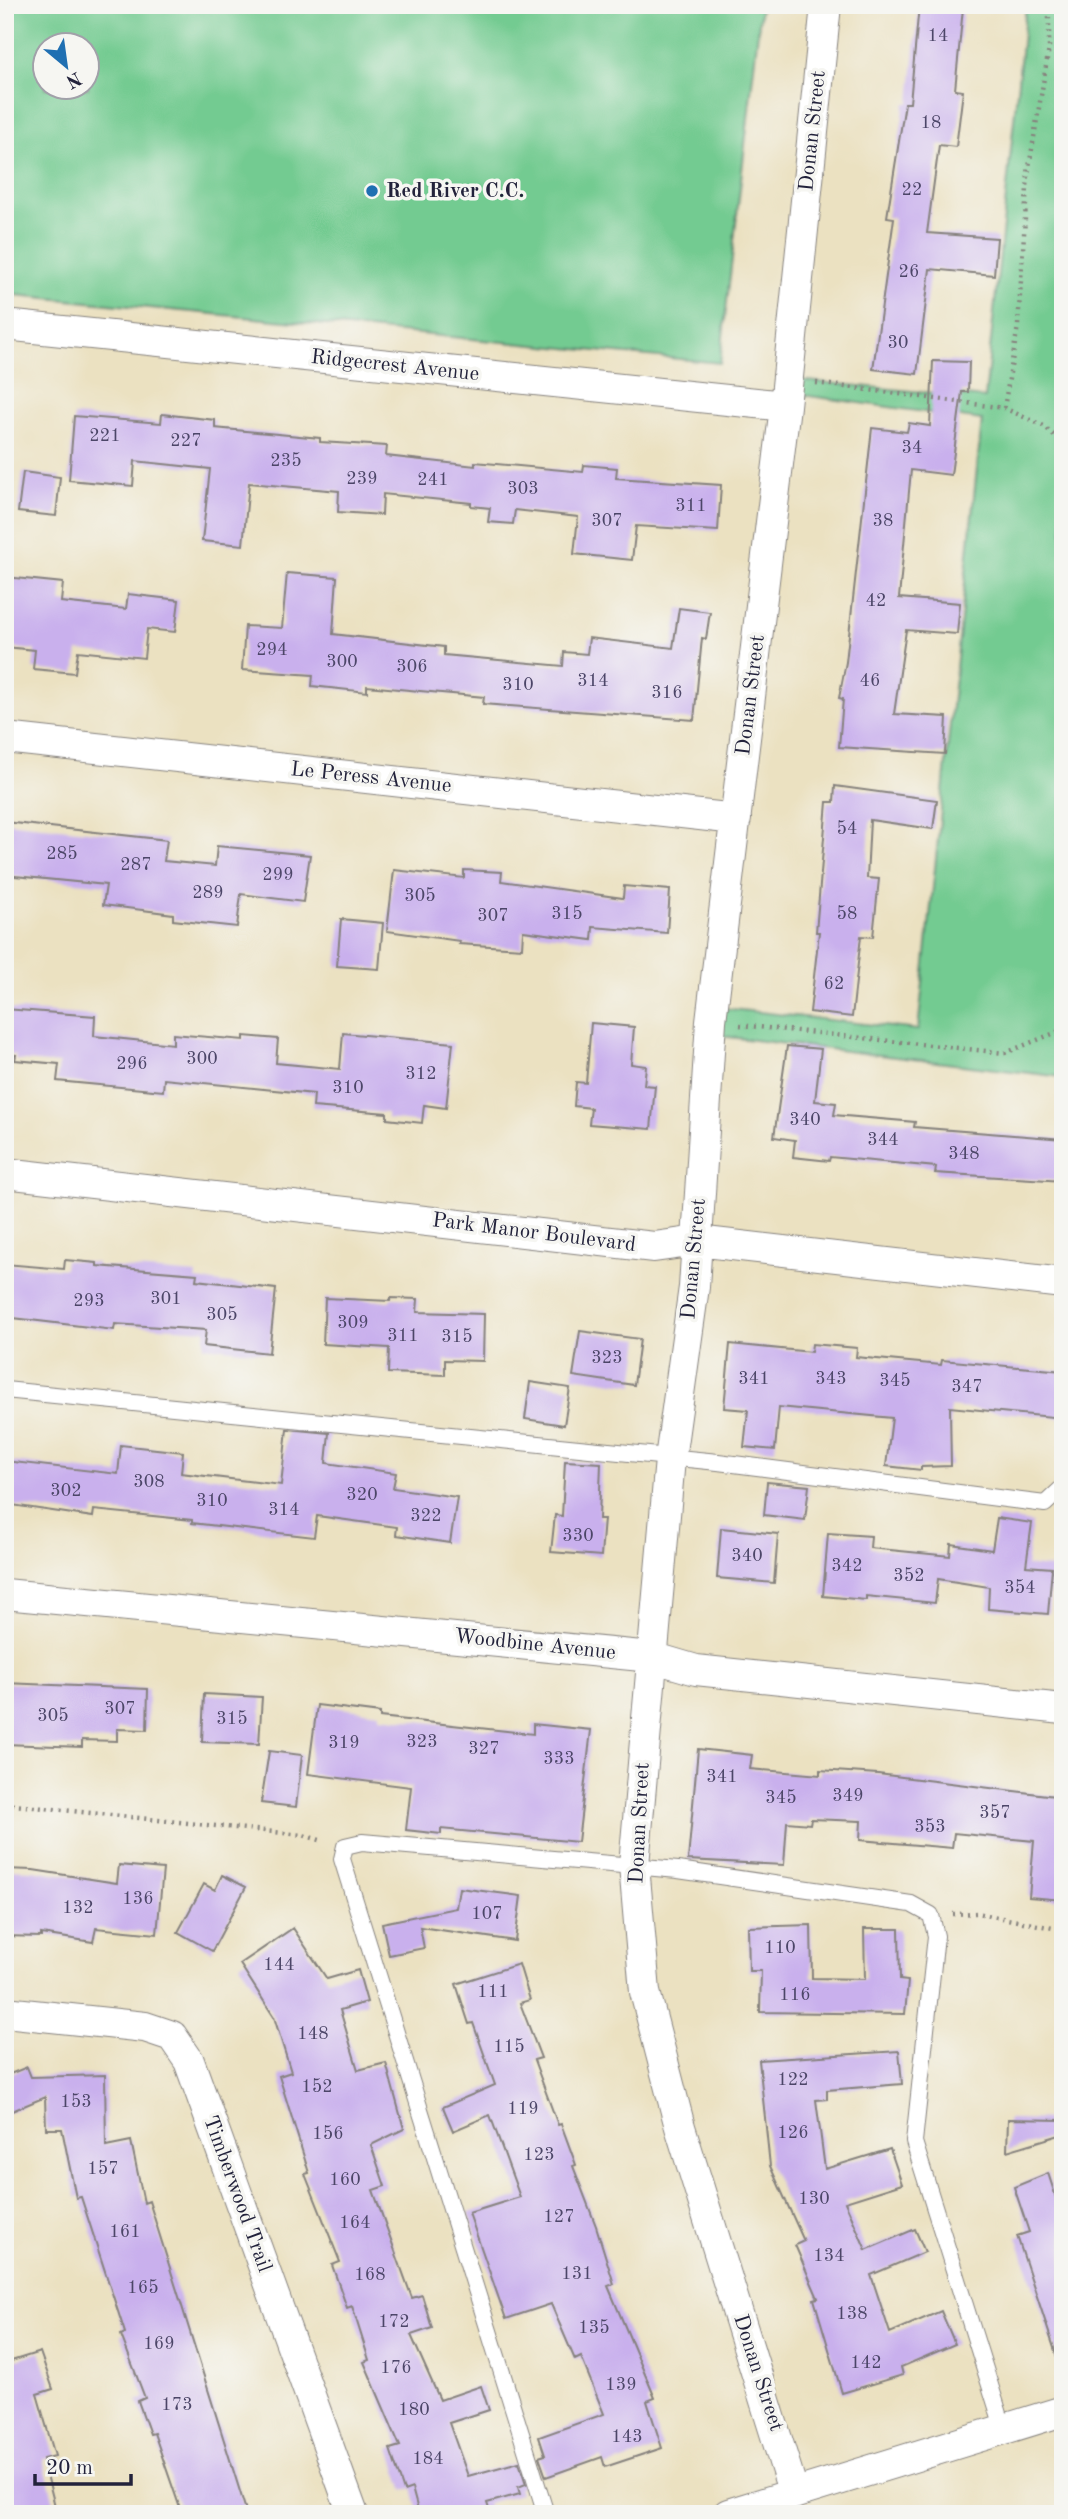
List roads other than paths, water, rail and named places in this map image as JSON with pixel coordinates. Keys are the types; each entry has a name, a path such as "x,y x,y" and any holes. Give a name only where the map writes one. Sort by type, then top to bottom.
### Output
{"street":[{"name":"Donan Street","path":"794,2494 680,2127 645,1992 634,1865 670,1460 695,1287 711,1021 786,393 827,5"},
{"name":"Ridgecrest Avenue","path":"5,325 786,393"},
{"name":"Le Peress Avenue","path":"5,738 736,819"},
{"name":"Park Manor Boulevard","path":"5,1173 654,1247 697,1241 1063,1283"},
{"name":"Woodbine Avenue","path":"5,1594 652,1657 696,1670 1063,1709"},
{"name":"Timberwood Trail","path":"5,2012 145,2027 172,2036 189,2062 353,2514"},
{"path":"728,2514 1063,2411"}],"lane":[{"path":"5,1390 670,1460 718,1462 1045,1504 1062,1488"},
{"path":"546,2514 342,1859 345,1846 362,1842 634,1865 911,1904 931,1915 936,1936 914,2142 1004,2430"}],"place":[{"name":"Red River C.C.","path":"372,191"}]}
